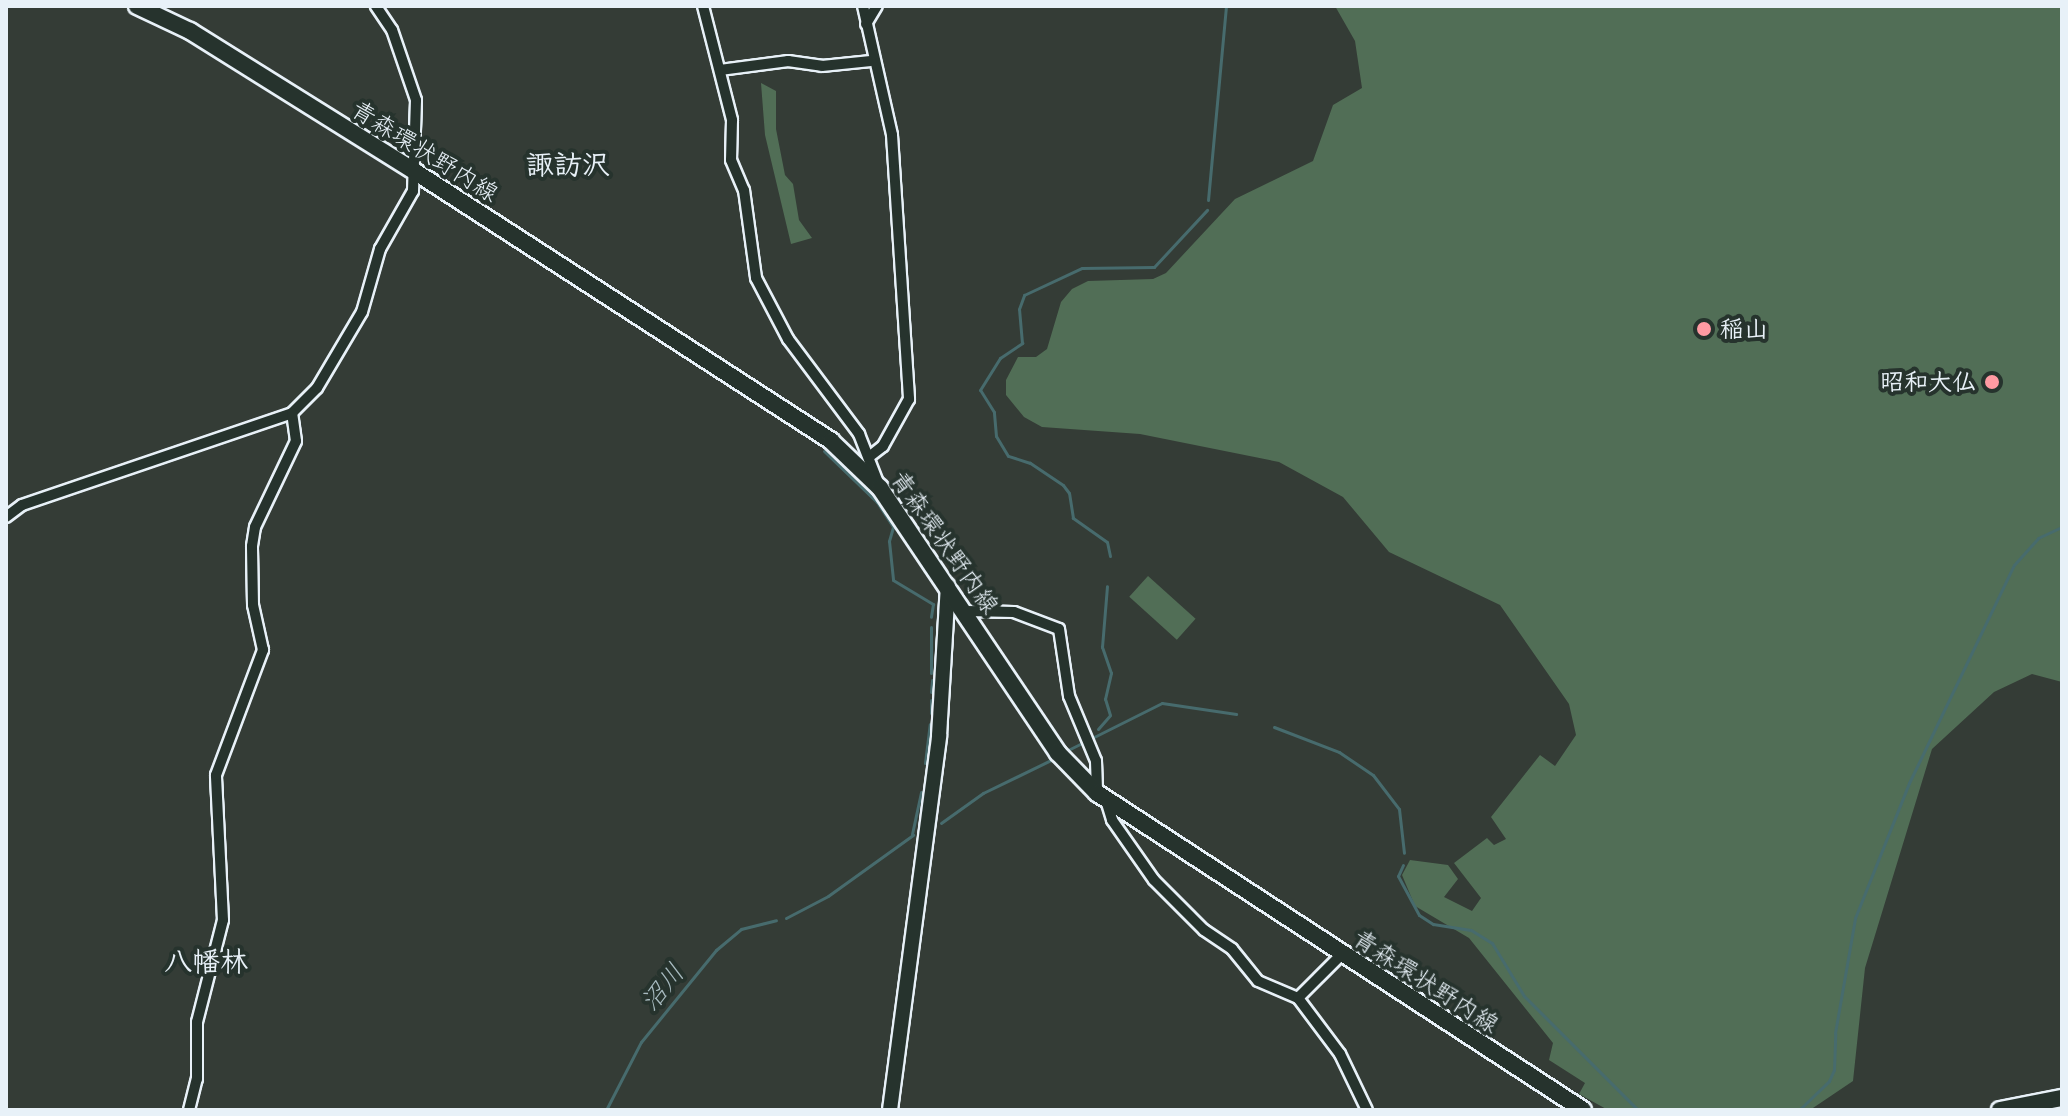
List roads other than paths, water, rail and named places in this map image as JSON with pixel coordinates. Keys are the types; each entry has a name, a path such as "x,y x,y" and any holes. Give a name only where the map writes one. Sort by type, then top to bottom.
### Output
{"main road":[{"name":"青森環状野内線","path":"137,6 190,31 791,411 880,488 967,611 1058,753 1102,796 1341,955 1583,1110"},
{"path":"2000,1110 2062,1098"}],"street":[{"path":"6,517 22,505 292,413 317,388 362,312 380,249 413,191 416,100 392,30 376,6"},
{"path":"703,6 732,120 731,160 744,190 756,278 788,339 845,411 870,456 880,488"},
{"path":"863,6 871,61 884,93 898,187 900,326 909,399 888,438 870,456"},
{"path":"866,24 877,6"},
{"path":"720,70 788,61 822,66 871,61"},
{"path":"189,1110 197,1079 197,1022 223,920 216,775 263,650 253,605 252,546 255,527 296,441 292,413"},
{"path":"890,1110 939,736 948,586"},
{"path":"967,611 1014,612 1059,629 1069,696 1096,761 1102,796 1112,820 1154,880 1204,930 1232,949 1258,981 1298,998 1340,1054 1367,1110"},
{"path":"1298,998 1341,955"}],"waterway":[{"path":"1208,200 1226,6"},
{"path":"1110,556 1107,542 1073,518 1069,493 1063,485 1030,463 1008,456 996,436 994,412 980,390 1000,358 1022,343 1019,309 1024,295 1082,268 1154,267 1207,210"},
{"path":"824,451 877,502 893,527 889,541 893,580 933,604 931,617"},
{"path":"1799,1110 1829,1081 1834,1070 1835,1033 1855,918 1909,783 2014,565 2038,538 2062,527"},
{"path":"1098,729 1110,715 1105,699 1111,673 1102,647 1107,586"},
{"path":"931,627 931,673"},
{"path":"931,692 932,680"},
{"path":"931,700 931,713"},
{"path":"1068,750 1162,703 1236,714"},
{"path":"925,763 930,724"},
{"path":"1274,727 1339,752 1373,775 1399,809 1404,853"},
{"name":"沼川","path":"941,823 983,793 1053,759"},
{"path":"912,834 921,792"},
{"name":"沼川","path":"786,918 828,896 913,835"},
{"path":"1403,865 1398,876 1419,915 1433,924 1471,930 1492,943 1524,996 1638,1110"},
{"name":"沼川","path":"606,1110 641,1042 716,950 741,929 776,920"}],"place":[{"name":"稲山","path":"1704,329"},
{"name":"昭和大仏","path":"1992,382"}],"district":[{"name":"諏訪沢","path":"568,164"},
{"name":"八幡林","path":"206,961"}]}
